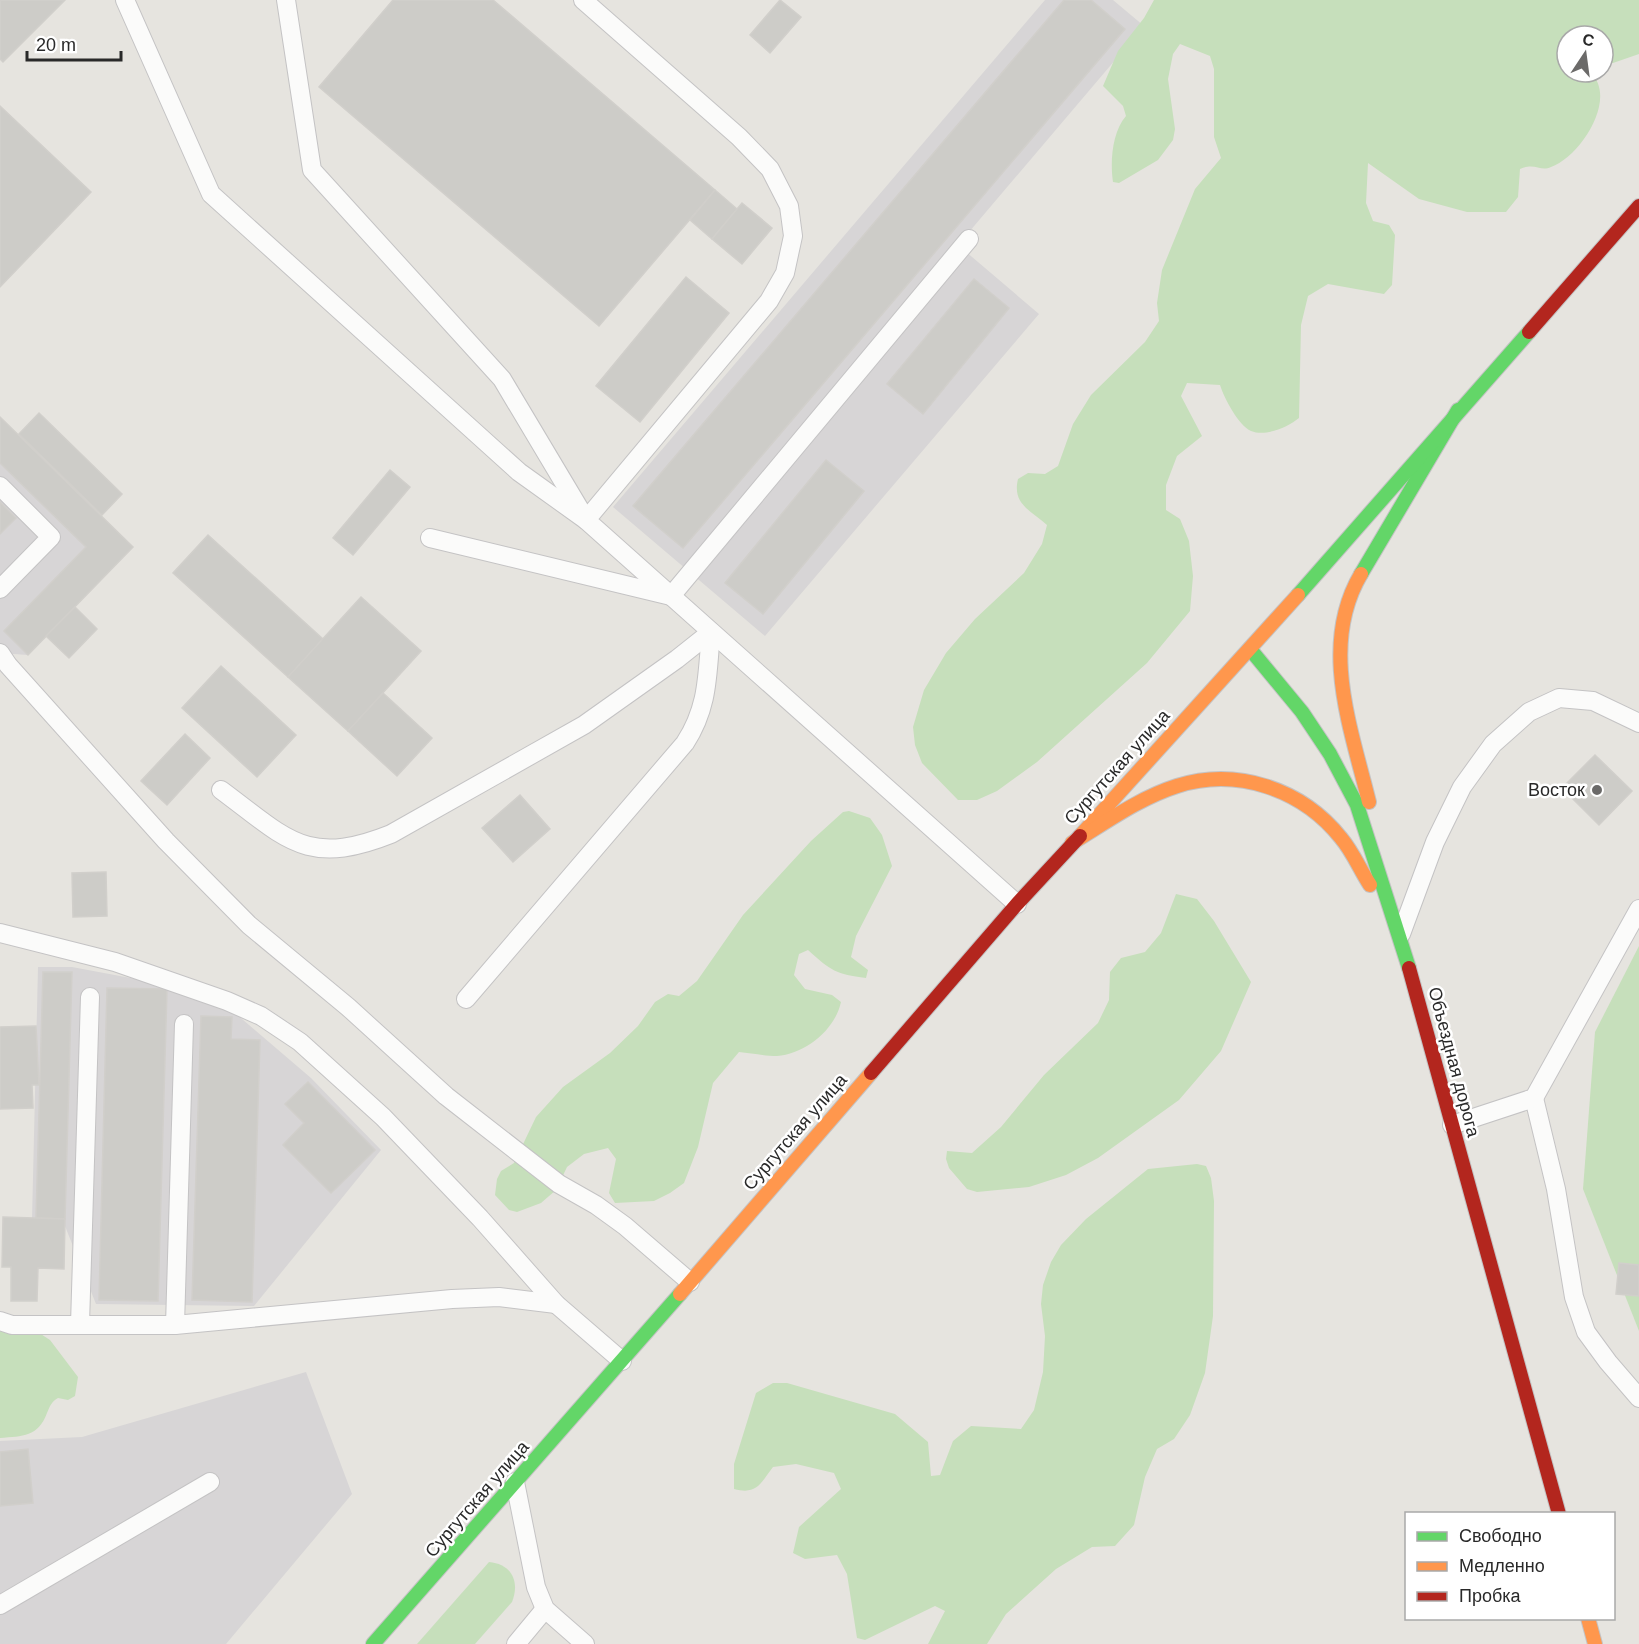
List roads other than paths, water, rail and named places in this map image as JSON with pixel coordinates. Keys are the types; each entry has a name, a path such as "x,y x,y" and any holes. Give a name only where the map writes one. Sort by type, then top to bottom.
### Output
{"main road":[{"path":"1400,935 1343,693 1339,651 1344,614 1358,579 1458,410 1639,206"},
{"name":"Сургутская улица","path":"373,1644 622,1361 1017,904 1250,649 1458,410"},
{"name":"Объездная дорога","path":"1250,649 1302,712 1330,754 1357,805 1400,935 1558,1512"},
{"path":"1072,843 1143,802 1176,786 1218,778 1257,782 1292,796 1319,814 1341,838 1400,935"},
{"path":"1589,1620 1595,1644"}],"lane":[{"path":"125,0 211,194 519,472 586,520 1017,904"},
{"path":"286,0 312,170 502,379 586,520"},
{"path":"583,0 739,137 770,169 789,206 793,236 785,273 770,301 586,520"},
{"path":"671,596 969,239"},
{"path":"0,486 51,537 0,589"},
{"path":"430,538 671,596"},
{"path":"221,790 286,838 302,845 321,849 343,849 366,844 391,834 584,725 668,666 711,632"},
{"path":"466,999 695,729 704,704 711,632"},
{"path":"0,654 166,841 249,925 348,1007 446,1096 559,1184 596,1205 625,1226 690,1282"},
{"path":"1400,935 1436,842 1462,787 1493,744 1529,712 1559,698 1593,700 1639,723"},
{"path":"1639,909 1534,1098 1556,1189 1574,1297 1586,1332 1639,1398"},
{"path":"0,933 115,962 227,1001 261,1016 300,1042 383,1117 480,1218 556,1304 622,1361"},
{"path":"80,1324 90,997"},
{"path":"176,1325 184,1024"},
{"path":"1452,1125 1534,1098"},
{"path":"0,1321 12,1325 176,1325 452,1299 499,1297 556,1304"},
{"path":"0,1605 210,1482"},
{"path":"515,1482 536,1587 545,1609 585,1644"},
{"path":"516,1644 545,1609"}],"place":[{"name":"Восток","path":"1597,790"}]}
